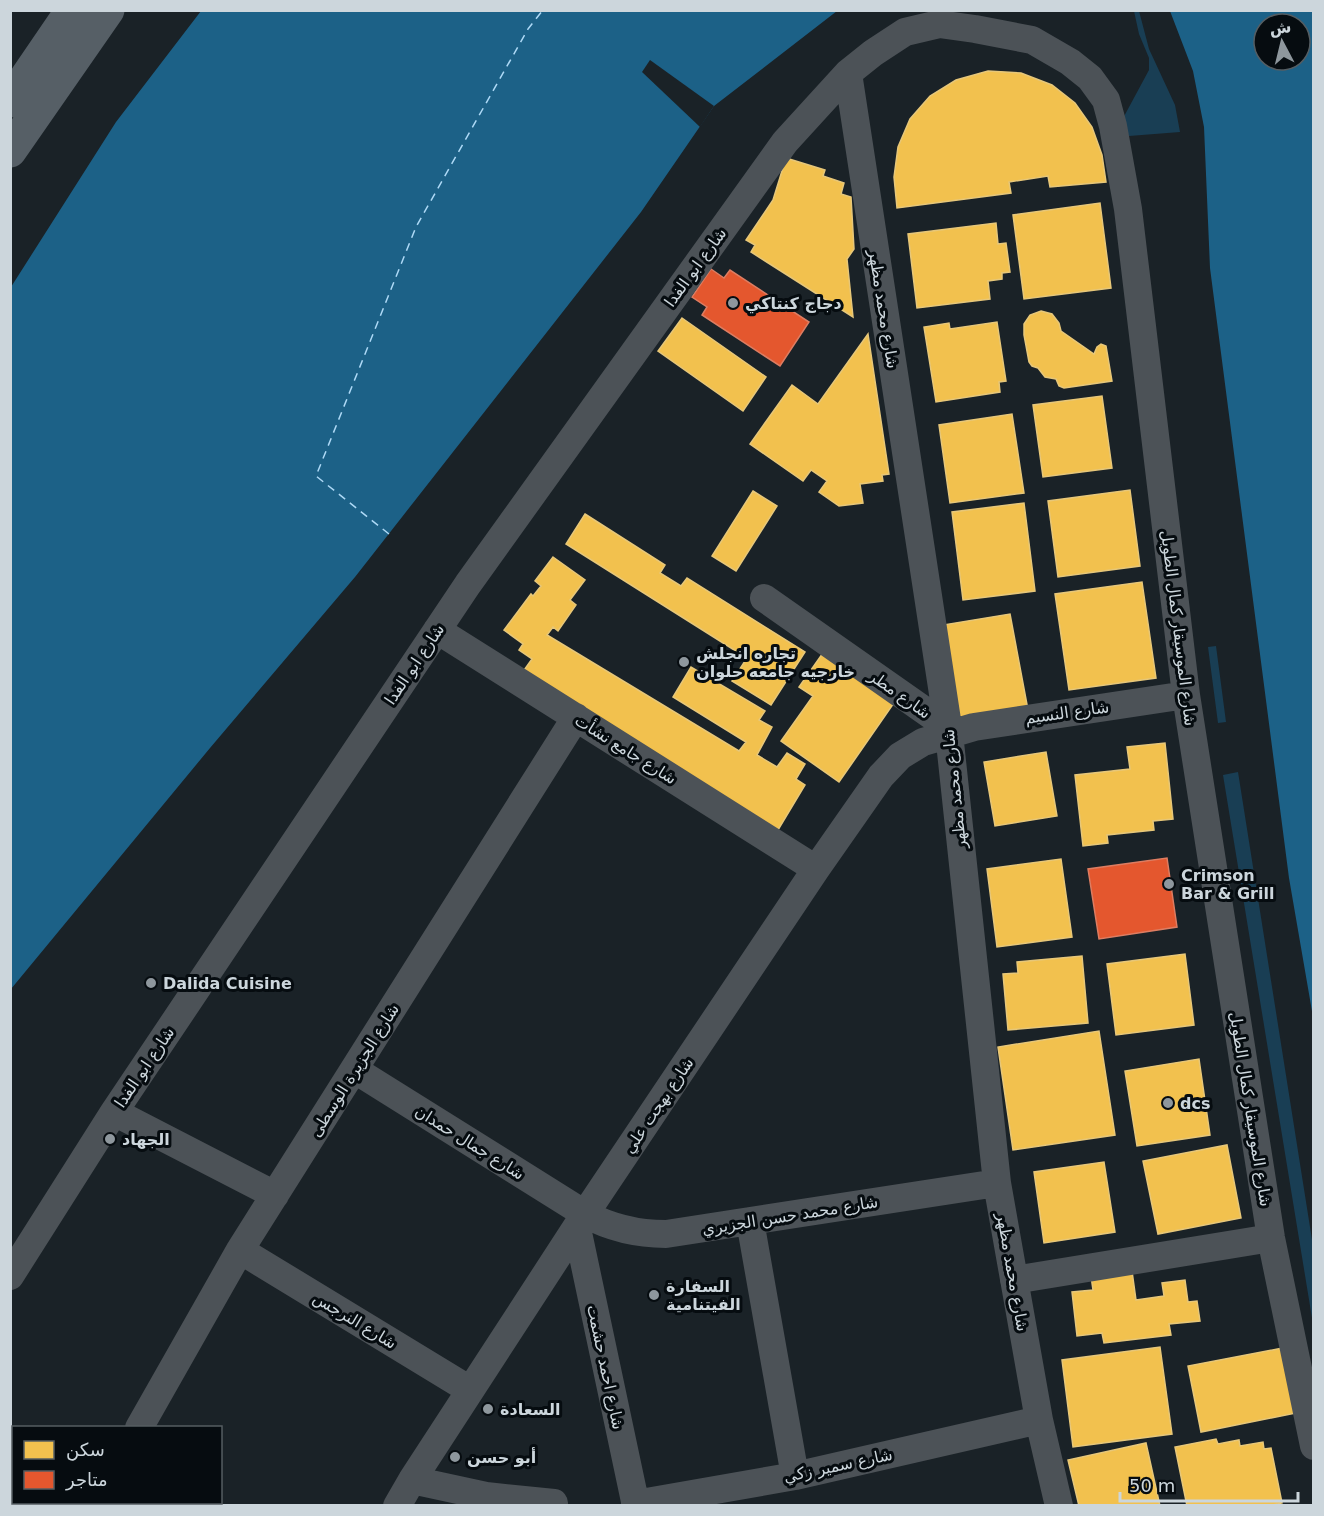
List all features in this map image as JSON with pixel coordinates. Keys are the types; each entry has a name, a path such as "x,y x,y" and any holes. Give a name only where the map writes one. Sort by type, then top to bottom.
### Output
{"main road":[{"path":"13,93 72,10"},
{"path":"10,151 108,10"}],"street":[{"name":"شارع الموسيقار كمال الطويل","path":"849,73 873,53 905,32 939,24 1032,40 1070,62 1090,78 1106,100 1128,209 1186,695 1271,1238 1314,1446"},
{"name":"شارع ابو الفدا","path":"10,1276 114,1112 437,630 785,142 849,73"},
{"name":"شارع محمد مظهر","path":"849,73 948,730 997,1183 1039,1420 1059,1506"},
{"name":"شارع مطر","path":"764,598 948,730"},
{"name":"شارع جامع نشأت","path":"437,630 816,869"},
{"name":"شارع النسيم","path":"948,730 1186,695"},
{"name":"شارع الجزيرة الوسطى","path":"141,1426 240,1250 576,717"},
{"name":"شارع بهجت علي","path":"397,1506 581,1221 816,869 881,776 900,756 948,730"},
{"name":"شارع جمال حمدان","path":"355,1070 581,1221"},
{"path":"114,1112 275,1195"},
{"name":"شارع محمد حسن الجزيري","path":"581,1221 649,1234 666,1234 997,1183"},
{"name":"شارع احمد حشمت","path":"581,1221 636,1504"},
{"path":"750,1221 795,1476"},
{"path":"1014,1280 1271,1238"},
{"name":"شارع النرجس","path":"240,1250 470,1390"},
{"name":"شارع سمير زكي","path":"636,1504 795,1476 1039,1420"},
{"path":"412,1480 486,1496 554,1503"}],"shaded area":[{"path":"201,11 837,11 714,106 641,212 355,577 11,989 11,287 116,122"},
{"path":"1134,11 1139,11 1149,49 1175,105 1180,132 1129,136 1121,122 1149,70 1149,58 1139,34"},
{"path":"1170,11 1313,11 1313,1017 1289,878 1210,268 1204,127 1193,71"},
{"path":"1216,646 1226,722 1218,723 1208,647"},
{"path":"1238,772 1313,1246 1313,1324 1223,775"}],"pier":[{"path":"650,60 714,106 700,127 642,72"}],"building: سكن":[{"path":"988,71 1021,73 1052,85 1075,103 1092,127 1102,155 1106,182 1050,187 1048,176 1009,182 1011,193 897,208 894,177 898,147 910,119 930,96 956,80"},
{"path":"786,158 825,170 823,176 844,183 841,194 851,197 854,249 847,259 853,317 751,252 755,245 746,240 773,200"},
{"path":"1100,203 1111,288 1024,299 1013,215"},
{"path":"996,223 998,244 1006,243 1010,272 1002,273 1002,279 988,281 990,299 917,308 908,234"},
{"path":"1041,311 1052,314 1059,323 1061,331 1094,354 1101,344 1106,346 1112,381 1064,388 1059,386 1056,379 1045,377 1038,368 1032,366 1029,362 1024,324 1030,315"},
{"path":"682,318 766,377 743,411 658,351"},
{"path":"997,322 1006,381 999,382 1000,392 936,402 924,327 949,323 950,329"},
{"path":"868,334 889,474 882,475 883,481 860,484 863,503 839,506 819,492 827,481 811,470 803,481 750,444 792,385 818,404"},
{"path":"1102,396 1112,468 1043,477 1033,405"},
{"path":"1012,414 1024,493 950,503 939,425"},
{"path":"1130,490 1140,566 1058,577 1048,501"},
{"path":"753,491 777,506 736,571 712,556"},
{"path":"1024,503 1035,591 963,600 952,512"},
{"path":"585,514 665,565 660,573 681,586 687,578 805,652 771,705 732,681 747,658 566,544"},
{"path":"553,557 585,580 570,600 576,605 558,631 553,627 547,635 739,751 746,742 673,697 691,667 765,711 759,720 772,727 757,755 777,767 787,753 805,764 796,779 805,785 775,835 522,673 532,659 519,650 523,644 504,630 531,594 533,596 541,586 535,581"},
{"path":"1142,582 1156,678 1069,690 1055,594"},
{"path":"1010,614 1028,710 959,722 943,625"},
{"path":"825,650 896,700 839,782 781,741 813,696 799,687"},
{"path":"1165,743 1173,819 1153,821 1154,830 1107,835 1108,843 1083,846 1075,775 1130,769 1127,747"},
{"path":"1046,752 1057,816 995,826 984,762"},
{"path":"1061,859 1072,937 997,947 987,869"},
{"path":"1185,954 1194,1025 1116,1035 1107,964"},
{"path":"1082,956 1088,1023 1008,1030 1003,974 1018,973 1017,962"},
{"path":"1099,1031 1115,1135 1013,1150 998,1047"},
{"name":"dcs","path":"1199,1059 1210,1135 1137,1146 1125,1071"},
{"path":"1227,1145 1241,1218 1158,1234 1143,1161"},
{"path":"1104,1162 1115,1232 1044,1243 1034,1172"},
{"path":"1132,1271 1136,1300 1164,1296 1162,1283 1185,1280 1188,1302 1197,1301 1200,1321 1169,1324 1171,1335 1104,1343 1102,1333 1077,1336 1072,1292 1093,1290 1091,1276"},
{"path":"1160,1347 1172,1434 1073,1447 1062,1360"},
{"path":"1288,1347 1301,1412 1201,1432 1188,1366"},
{"path":"1216,1439 1218,1444 1239,1440 1240,1446 1263,1442 1264,1449 1271,1448 1282,1503 1268,1506 1187,1506 1175,1447"},
{"path":"1146,1443 1160,1506 1079,1506 1068,1460"}],"building: متاجر":[{"path":"711,269 724,278 730,270 809,322 780,366 702,315 707,307 692,297"},
{"path":"1167,858 1177,927 1099,939 1088,869"}],"ferry route":[{"path":"389,534 316,476 416,227 528,29 543,10"}],"place":[{"name":"دجاج كنتاكي","path":"733,303"},
{"name":"تجاره انجلش خارجيه جامعه حلوان","path":"684,662"},
{"name":"Crimson Bar & Grill","path":"1169,884"},
{"name":"Dalida Cuisine","path":"151,983"},
{"name":"dcs","path":"1168,1103"},
{"name":"الجهاد","path":"110,1139"},
{"name":"السفارة الفيتنامية","path":"654,1295"},
{"name":"السعادة","path":"488,1409"},
{"name":"أبو حسن","path":"455,1457"}]}
